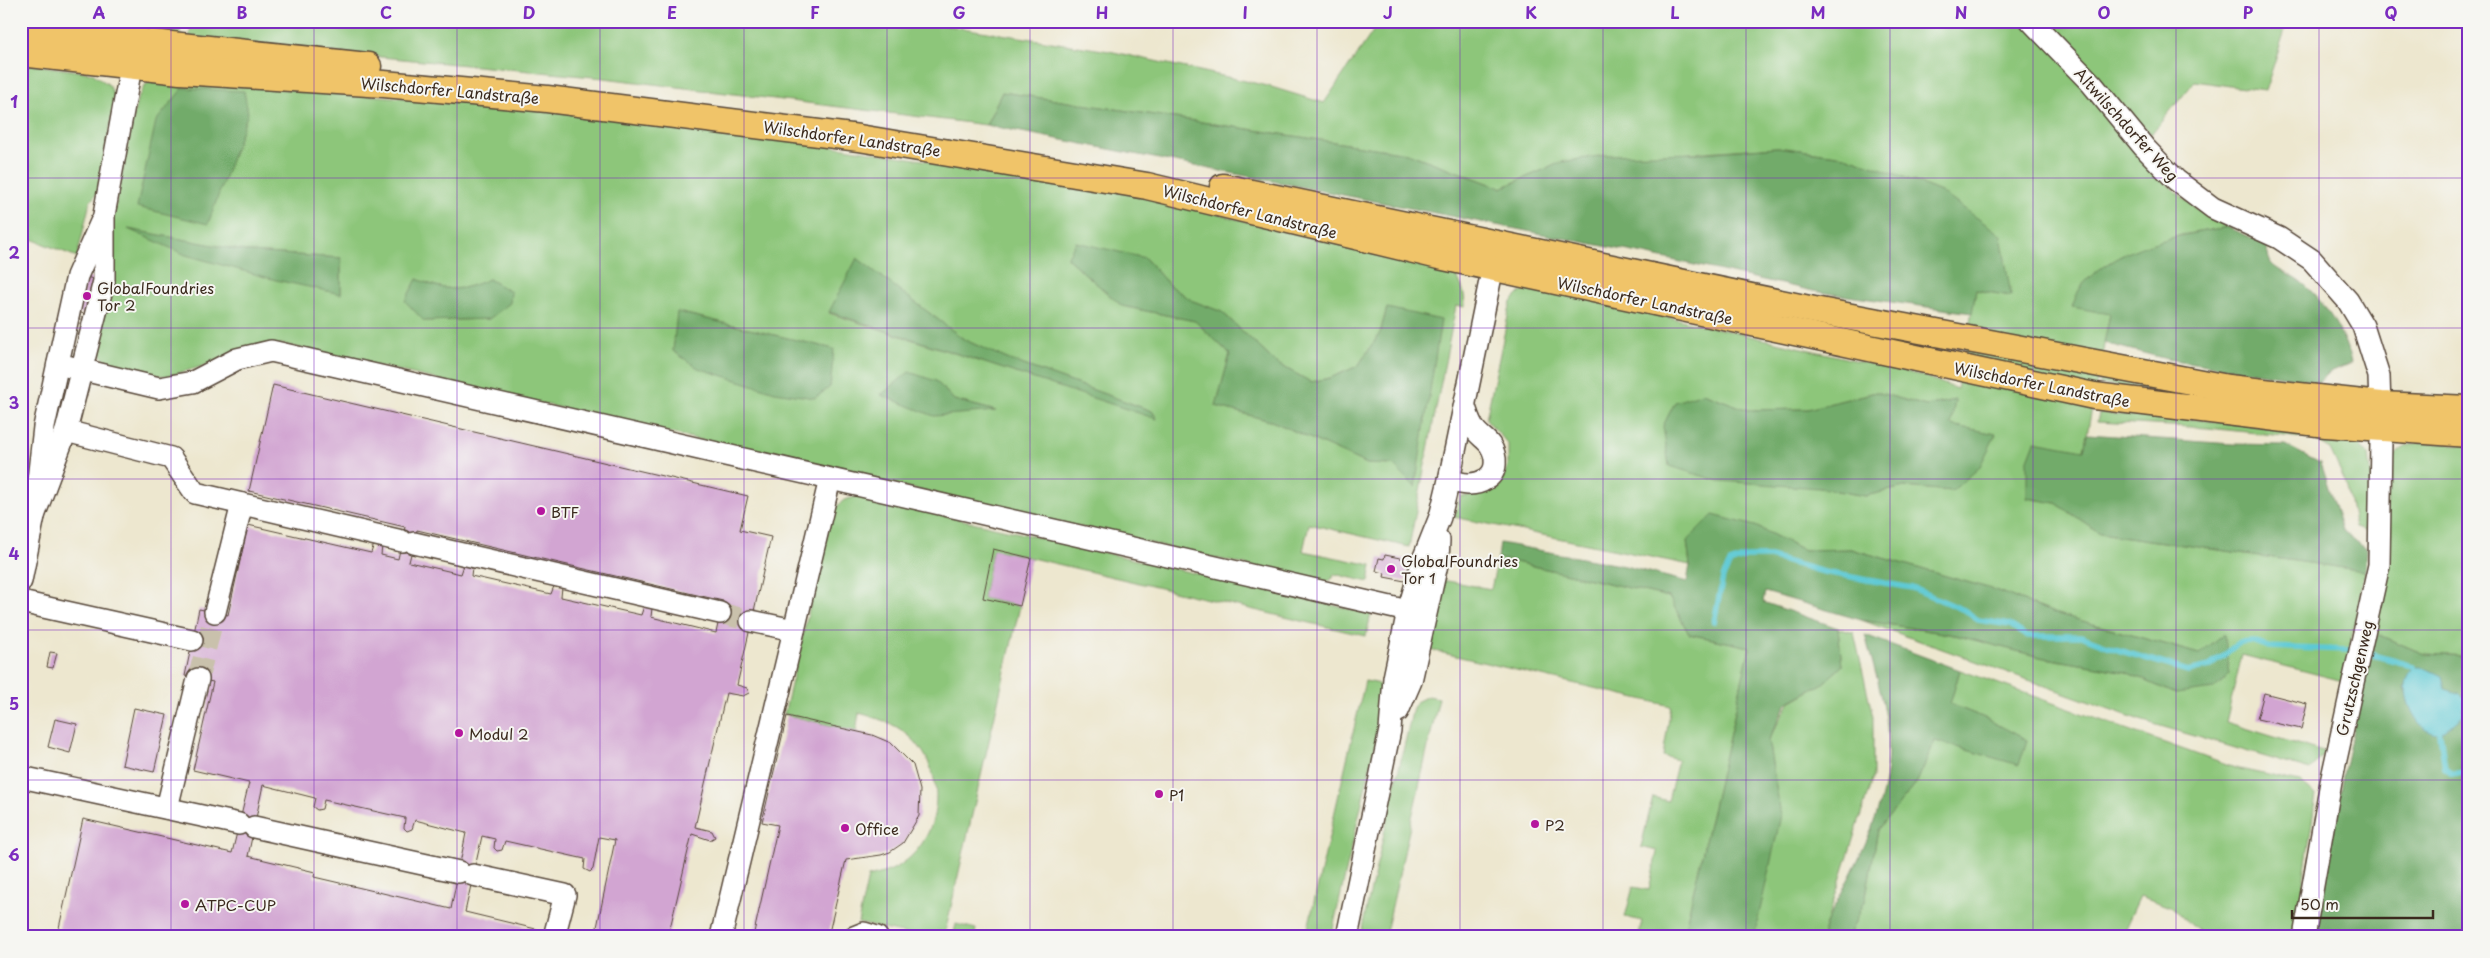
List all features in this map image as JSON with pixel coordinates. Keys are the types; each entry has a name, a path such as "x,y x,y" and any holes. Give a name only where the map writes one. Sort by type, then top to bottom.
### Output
{"main road":[{"name":"Wilschdorfer Landstraße","path":"21,29 365,66 599,88 791,111 986,141 1121,165 2094,396 2381,417 2469,434"},
{"name":"Wilschdorfer Landstraße","path":"21,53 132,66 257,77 384,84 547,99 859,138 1147,186 1439,256 1496,255"},
{"name":"Wilschdorfer Landstraße","path":"2381,417 2469,409"}],"street":[{"name":"Altwilschdorfer Weg","path":"2031,21 2092,84 2144,147 2176,180 2213,208 2279,238 2312,260 2348,301 2363,326 2380,376 2381,417"},
{"path":"34,516 66,431 104,282 104,215 136,40"},
{"path":"21,581 34,516 44,427 77,276 104,215"},
{"path":"1347,937 1390,730 1394,678 1408,611 1424,556 1440,517 1496,255"},
{"path":"58,364 160,388 192,382 236,359 271,351 1408,611"},
{"path":"1449,480 1464,484 1478,484 1489,478 1495,469 1494,454 1489,444 1472,426 1465,407"},
{"name":"Grutzschgenweg","path":"2304,937 2330,791 2379,566 2381,417"},
{"path":"66,431 171,458 195,493 720,613"},
{"path":"722,937 830,479"},
{"path":"215,612 242,504"},
{"path":"1390,730 1411,681 1438,560 1440,517"},
{"path":"21,602 192,640"},
{"path":"752,621 794,630"},
{"path":"166,808 198,679"},
{"path":"21,777 565,895 555,933"},
{"path":"854,937 864,933 877,937"}],"green space":[{"path":"34,21 182,21 179,40"},
{"path":"192,21 917,21 1109,51 1268,86 1324,103 1380,21 2022,21 2059,55 2149,168 2194,207 2228,227 2181,235 2121,256 2083,284 2110,314 2084,450 2027,498 2056,503 2100,533 2365,571 2343,681 2242,655 2226,722 2326,753 2310,770 2140,720 1861,620 1955,635 2040,657 2126,672 2176,694 2199,654 2054,613 1995,590 1851,549 1804,550 1755,526 1687,541 1690,565 1454,517 1461,496 1482,495 1500,487 1508,465 1508,444 1486,419 1511,302 1522,291 1538,287 1923,376 1957,389 1976,290 2011,296 1941,192 1845,156 1777,147 1562,162 1501,188 1407,153 1002,92 986,125 604,78 189,39","holes":["1876,392 1926,406 1955,400 1950,425 1995,434 1952,491 1904,487 1865,496 1820,488 1703,393 1748,410 1808,409"]},
{"path":"2038,21 2288,21 2265,91 2195,81 2151,134"},
{"path":"21,63 92,73 109,85 115,97 98,192 90,202 77,257 21,235"},
{"path":"154,80 617,113 1118,190 1453,272 1462,288 1465,307 1456,306 1409,547 1309,524 1303,551 1372,565 1369,582 1334,574 1333,578 1324,583 282,344 168,376 134,372 116,367 102,357 98,336 112,223 137,100 145,85","holes":["131,230 250,252 341,258 341,293","1067,258 1145,258 1170,286 1193,301 1222,312 1276,363 1311,382 1330,378 1358,366 1380,333 1387,308 1415,486 1393,465 1367,464 1274,422 1216,406 1230,354 1195,321 1122,306","857,259 965,340 1007,359 1152,411 1157,418 829,313","417,279 437,286 454,289 490,279 489,319 424,321","678,312 833,349 830,387 673,351","936,381 954,400 993,410 881,394"]},
{"path":"183,88 244,91 248,113 208,224 137,207 156,121"},
{"path":"1002,92 1407,153 1501,188 1562,162 1605,155 1702,153 1777,147 1845,156 1941,192 2001,235 2011,296 1976,290 1972,313 1818,292 1644,254 986,125"},
{"path":"2228,227 2265,244 2271,263 2309,289 2325,308 2339,330 2351,363 2330,372 2319,382 2167,359 2104,343 2110,314 2072,307 2082,285 2115,259 2170,238"},
{"path":"128,229 250,252 341,258 341,294 276,280 186,255"},
{"path":"1076,242 1145,258 1170,286 1193,301 1222,312 1276,363 1311,382 1330,378 1358,366 1380,333 1387,308 1441,320 1415,487 1393,465 1367,464 1274,422 1216,406 1230,354 1195,321 1122,306 1067,258"},
{"path":"857,258 965,340 1007,359 1152,411 1157,419 829,312"},
{"path":"417,279 453,289 489,279 511,292 510,303 489,319 424,321 405,301"},
{"path":"677,312 834,349 830,387 815,398 775,392 698,368 673,351"},
{"path":"909,372 936,381 954,400 996,411 934,416 881,395"},
{"path":"2102,374 2321,415 2099,384"},
{"path":"1876,392 1926,406 1955,400 1951,425 1996,434 1979,468 1952,491 1904,487 1865,496 1820,488 1719,481 1669,466 1663,426 1675,402 1703,393 1748,410 1808,409"},
{"path":"2099,413 2202,420 2334,435 2356,441 2369,455 2372,479 2369,532 2355,528 2346,483 2330,449 2313,439 2208,428 2097,422"},
{"path":"2087,434 2233,444 2285,445 2320,463 2342,530 2366,549 2365,571 2100,533 2056,503 2027,498 2027,462 2035,441 2084,450"},
{"path":"2420,442 2469,445 2469,656 2424,654 2374,633 2391,466 2395,456 2401,449"},
{"path":"859,496 1371,614 1366,636 993,549 983,598 1020,606 944,937 920,937 858,923 868,877 895,868 917,850 927,835 933,818 936,800 935,782 930,765 921,749 908,735 897,727 859,713 856,732 784,714 833,510 844,500"},
{"path":"1713,515 1755,526 1804,550 1851,549 1995,590 2054,613 2199,654 2224,634 2230,674 2214,689 2176,694 2126,672 2040,657 1955,635 1861,620 1765,592 1763,602 1838,628 1842,666 1822,684 1787,703 1768,740 1781,815 1754,937 1683,937 1750,647 1689,634 1669,597 1498,558 1500,543 1625,566 1687,582 1690,565 1687,541"},
{"path":"1498,558 1669,597 1689,634 1750,647 1683,937 1638,937 1642,921 1625,917 1633,887 1649,890 1657,851 1641,847 1653,797 1668,801 1678,760 1663,756 1671,706 1426,649 1442,580 1491,589"},
{"path":"1838,628 1854,633 1873,717 1873,777 1822,937 1754,937 1780,811 1768,740 1790,702 1822,684 1842,666"},
{"path":"2374,633 2424,654 2469,656 2469,937 2311,937","holes":["2413,666 2428,671 2440,686 2464,698 2463,705 2409,706 2405,688"]},
{"path":"1865,635 1960,670 1950,704 1987,719 2027,740 2019,765 1935,741 1917,782 1878,830 1865,901 1848,937 1822,937 1827,921 1872,828 1880,805 1885,780 1888,755 1886,717"},
{"path":"1960,670 2235,768 2300,782 2316,795 2295,937 2205,937 2171,907 2140,896 2121,937 1848,937 1865,901 1878,830 1917,782 1935,740 2019,764 1987,719 1950,704"},
{"path":"1365,681 1376,683 1382,687 1385,702 1331,937 1306,937"},
{"path":"1428,696 1439,698 1385,937 1360,937 1413,708 1416,702"},
{"path":"956,924 976,929 974,937 953,937"}],"water":[{"path":"2413,666 2421,666 2442,676 2445,689 2459,693 2464,698 2463,715 2440,734 2427,730 2421,725 2412,711 2406,686"}],"building":[{"name":"GlobalFoundries Tor 2","path":"86,277 97,280 89,315 77,312"},
{"path":"273,385 748,496 740,530 771,537 737,685 747,688 749,693 743,696 726,693 695,827 712,831 715,837 710,840 692,834 668,937 595,937 615,840 599,837 593,869 590,872 584,869 585,859 505,841 502,850 497,851 494,848 495,839 482,836 465,912 569,937 57,937 83,819 232,853 249,783 193,770 213,682 185,676 199,609 228,615 248,525 371,553 374,544 382,546 381,555 398,559 405,527 249,491","holes":["417,530 723,601 716,633 651,617 652,608 644,606 641,615 561,597 562,587 554,586 551,594 471,576 472,567 464,565 461,574 409,562","263,785 315,798 313,807 317,810 322,809 324,800 405,818 404,828 407,831 412,829 415,820 466,833 451,909 314,877 315,872 248,856"]},
{"path":"993,549 1031,558 1020,606 983,598"},
{"name":"GlobalFoundries Tor 1","path":"1385,555 1410,560 1405,581 1384,577 1385,573 1376,571 1379,558 1384,559"},
{"path":"50,652 57,653 53,668 47,667"},
{"path":"2264,693 2307,704 2301,729 2257,719"},
{"path":"134,708 167,715 154,772 122,765"},
{"name":"Office","path":"787,716 872,735 891,743 913,765 920,790 919,816 903,843 890,852 881,855 846,860 828,937 753,937 778,825 762,822"},
{"path":"55,719 77,724 70,753 48,747"}],"waterway":[{"path":"1714,622 1723,577 1730,563 1746,557 1770,557 1824,572 1912,588 1964,610 1978,620 2010,625 2027,636 2081,636 2118,650 2188,671 2210,666 2240,642 2251,641 2268,647 2348,650"},
{"path":"2374,655 2413,666"},
{"path":"2440,734 2445,769 2452,774 2469,771"}],"tunnel":[{"path":"198,679 215,612"},
{"path":"720,613 751,621"}],"place":[{"name":"GlobalFoundries Tor 2","path":"87,296"},
{"name":"BTF","path":"541,511"},
{"name":"GlobalFoundries Tor 1","path":"1391,569"},
{"name":"Modul 2","path":"459,733"},
{"name":"P1","path":"1159,794"},
{"name":"P2","path":"1535,824"},
{"name":"Office","path":"845,828"},
{"name":"ATPC-CUP","path":"185,904"}]}
